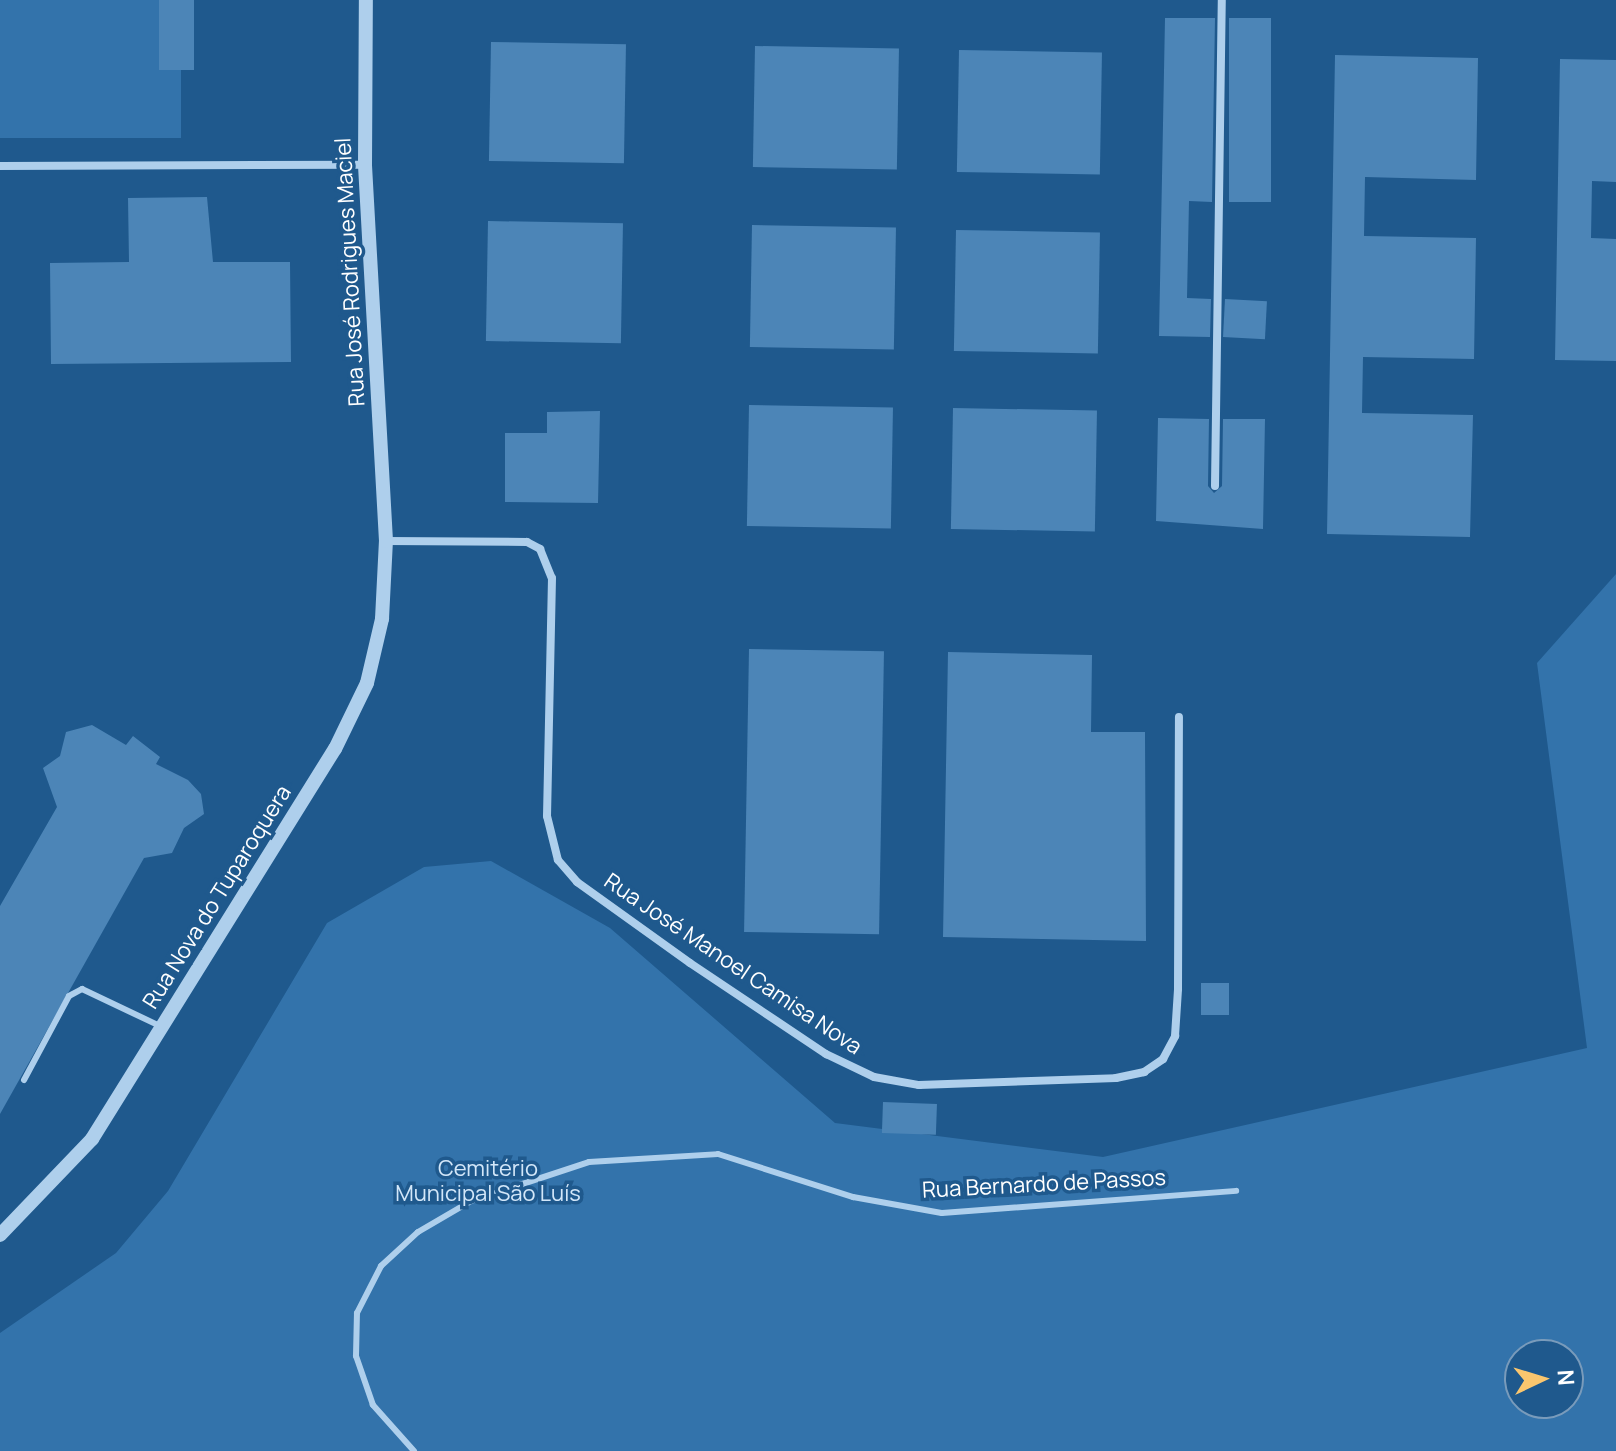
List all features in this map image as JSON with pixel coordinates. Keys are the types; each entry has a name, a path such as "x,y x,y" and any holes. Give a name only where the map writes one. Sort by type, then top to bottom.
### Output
{"street":[{"name":"Rua José Rodrigues Maciel","path":"366,0 365,165 386,541"},
{"path":"1215,486 1222,0"},
{"path":"0,166 365,165"},
{"name":"Rua José Manoel Camisa Nova","path":"386,541 527,542 540,549 552,578 547,816 558,860 577,882 690,963 826,1054 874,1077 919,1085 1116,1078 1144,1072 1163,1059 1175,1036 1178,989 1179,717"},
{"name":"Rua Nova do Tuparoquera","path":"0,1235 92,1139 335,749 367,683 382,619 386,541"}],"lane":[{"path":"24,1080 69,996 82,989 161,1028"},
{"name":"Rua Bernardo de Passos","path":"414,1451 373,1405 356,1356 357,1313 381,1266 418,1232 471,1201 589,1162 718,1154 853,1197 942,1213 1236,1191"}],"green space":[{"path":"0,0 181,0 181,138 0,138"},
{"name":"Cemitério Municipal São Luís","path":"1616,574 1616,1451 0,1451 0,1333 116,1253 168,1191 327,923 424,867 491,861 610,928 835,1123 1103,1157 1587,1048 1537,663"}],"building":[{"path":"159,0 194,0 194,70 159,70"},
{"path":"1165,18 1215,18 1212,202 1189,201 1187,298 1211,299 1210,337 1159,336"},
{"path":"1229,18 1271,18 1271,202 1229,202"},
{"path":"491,42 626,44 624,163 489,161"},
{"path":"755,46 899,49 897,169 753,167"},
{"path":"959,50 1102,52 1100,174 957,172"},
{"path":"1335,55 1478,58 1476,180 1365,177 1364,236 1476,238 1474,359 1363,357 1362,413 1473,415 1470,537 1327,534"},
{"path":"1560,59 1616,60 1616,182 1592,181 1591,238 1616,239 1616,361 1555,360"},
{"path":"207,197 213,262 290,262 291,362 51,364 50,263 129,262 128,198"},
{"path":"488,221 623,223 621,343 486,341"},
{"path":"752,225 896,228 894,349 750,347"},
{"path":"956,230 1100,233 1098,353 954,351"},
{"path":"1225,299 1267,301 1265,339 1223,337"},
{"path":"749,405 893,408 891,528 747,526"},
{"path":"953,408 1097,411 1095,531 951,529"},
{"path":"600,411 598,503 505,502 505,433 547,433 547,412"},
{"path":"1158,418 1209,419 1208,486 1214,493 1222,486 1223,419 1265,419 1263,529 1156,521"},
{"path":"749,649 884,651 879,934 744,932"},
{"path":"948,652 1092,655 1091,732 1145,732 1146,941 943,937"},
{"path":"92,725 126,745 133,736 160,757 156,764 188,780 201,794 204,814 184,828 172,853 144,858 0,1114 0,906 57,807 43,768 60,756 66,732"},
{"path":"1201,983 1229,983 1229,1015 1201,1015"},
{"path":"883,1102 937,1104 936,1135 882,1133"}]}
